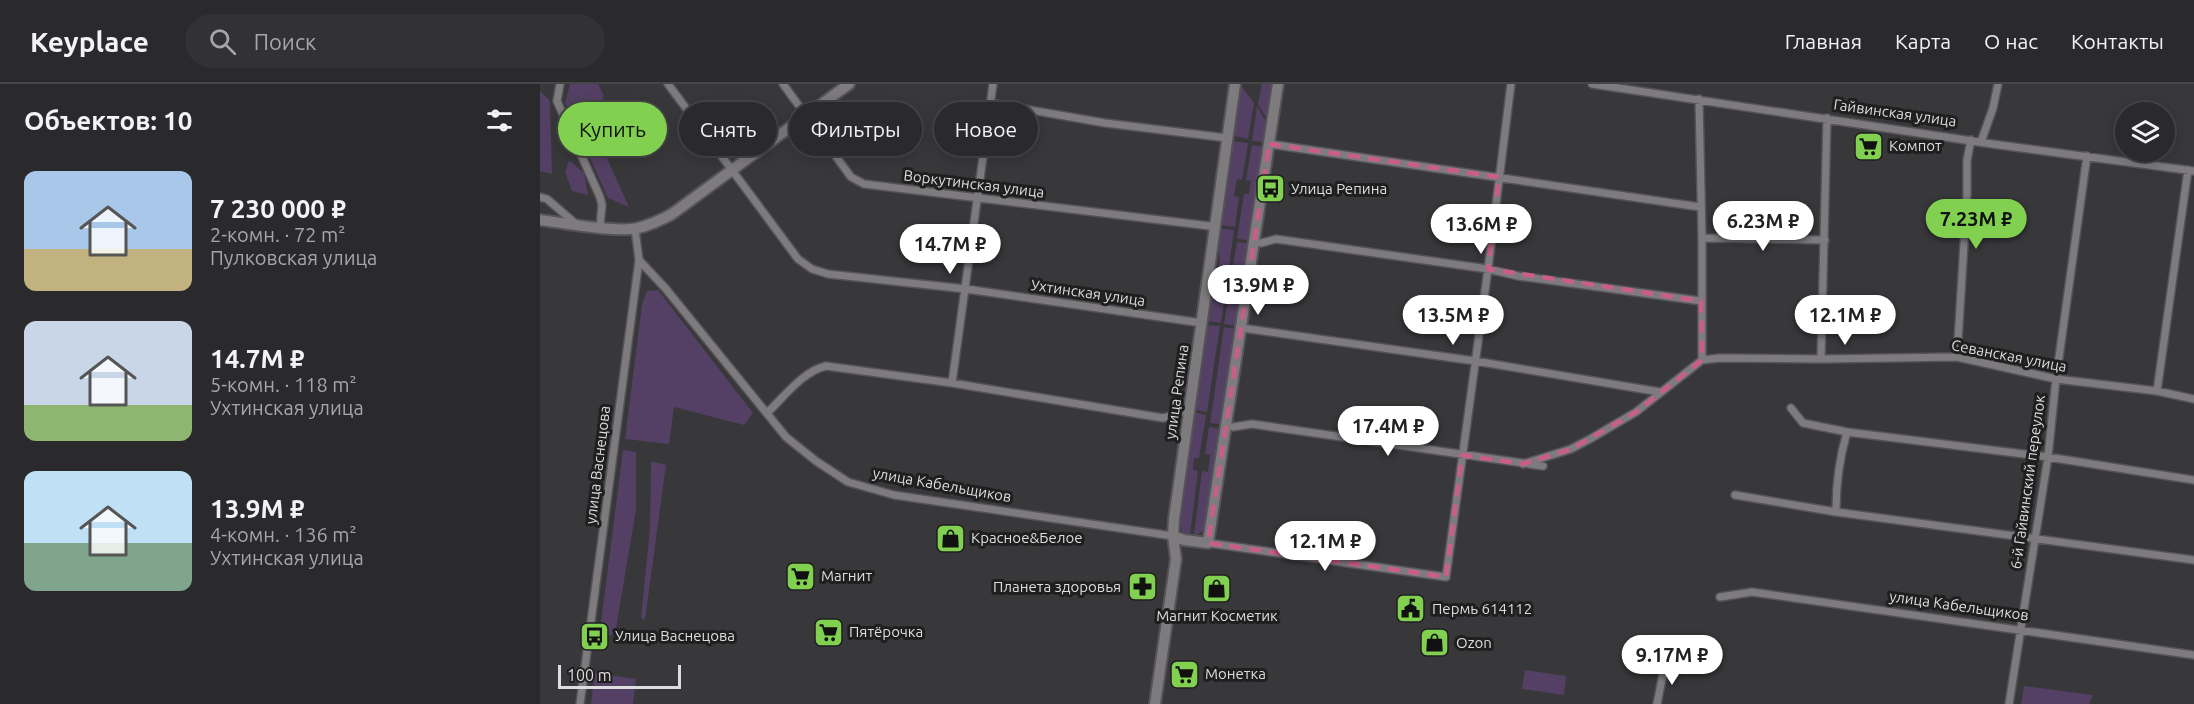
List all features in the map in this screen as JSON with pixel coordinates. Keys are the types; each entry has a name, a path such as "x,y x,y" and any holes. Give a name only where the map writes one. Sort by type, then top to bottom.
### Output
{"street":[{"path":"560,84 557,100 600,197 602,205 600,227"},
{"name":"Ухтинская улица","path":"668,84 798,259 812,269 828,274 966,289 1202,323"},
{"name":"Воркутинская улица","path":"783,84 796,102"},
{"path":"825,102 849,84"},
{"path":"990,102 993,84"},
{"name":"улица Репина","path":"1155,704 1176,559 1173,536 1235,84"},
{"path":"1208,543 1278,84"},
{"path":"1462,455 1511,84"},
{"name":"Гайвинская улица","path":"1592,84 1981,142 2191,170"},
{"path":"1981,142 1993,108 1998,84"},
{"path":"1523,464 1590,439 1636,412 1702,360 1699,99"},
{"path":"1038,111 1105,123 1227,138"},
{"path":"1821,359 1827,118"},
{"path":"540,220 635,229 654,223 672,214 789,128"},
{"path":"1957,357 1967,160 1971,140"},
{"path":"1269,144 1700,207"},
{"name":"Воркутинская улица","path":"836,156 851,177 864,184 1209,226"},
{"path":"952,383 983,156"},
{"name":"6-й Гайвинский переулок","path":"2009,704 2048,457 2056,379 2087,156"},
{"path":"2157,391 2191,170"},
{"path":"540,197 577,224"},
{"name":"улица Васнецова","path":"580,704 639,260 635,229"},
{"path":"1261,243 1276,238 1488,268 1518,276 1701,301"},
{"path":"1702,238 1825,240"},
{"name":"улица Кабельщиков","path":"639,260 666,289 786,437 816,461 848,482 869,489 1173,536 1192,541 1446,577 1462,455"},
{"path":"1242,328 1659,392"},
{"name":"Севанская улица","path":"1702,360 1957,357 2056,379 2157,391 2194,399"},
{"path":"767,413 808,375 817,368 826,366 952,383 1163,418 1185,410"},
{"path":"1791,408 1803,423 1847,432 2048,457 2194,480"},
{"path":"1233,427 1252,424 1543,466"},
{"path":"1836,512 1836,487 1847,432"},
{"path":"1735,495 1836,512 2194,560"},
{"path":"1176,559 1183,548 1192,541"},
{"name":"улица Кабельщиков","path":"1720,597 1752,592 2194,655"},
{"path":"1657,704 1665,664"}],"highlighted area":[{"path":"1269,144 1499,177 1488,269 1701,301 1702,360 1636,412 1571,449 1523,464 1462,455 1446,577 1208,543"}],"shaded area":[{"path":"570,84 598,84 604,96 602,102 565,102"},
{"path":"1240,84 1254,103 1248,139 1233,136"},
{"path":"1262,84 1272,84 1267,119 1258,104"},
{"path":"540,91 550,101 552,174 540,171"},
{"path":"1257,106 1266,122 1263,142 1252,141"},
{"path":"1232,141 1248,143 1242,180 1237,179 1234,196 1239,197 1235,227 1220,225"},
{"path":"1252,145 1263,147 1248,240 1237,239 1244,194 1249,194 1251,181 1246,180"},
{"path":"589,156 606,156 629,207 608,198"},
{"path":"569,160 584,173 588,195 572,191 565,172"},
{"path":"1219,228 1234,230 1221,323 1207,321 1209,301 1216,285 1220,259"},
{"path":"1237,242 1248,243 1236,326 1224,324"},
{"path":"658,290 753,413 744,425 674,407 669,444 625,439 642,304 647,291"},
{"path":"1206,325 1220,326 1207,412 1195,410"},
{"path":"1224,327 1236,329 1221,424 1210,423"},
{"path":"1194,412 1206,415 1199,458 1194,458 1193,470 1198,471 1190,535 1182,532 1179,520"},
{"path":"1209,427 1221,429 1205,528 1199,534 1194,535 1202,471 1208,472 1210,455 1205,454"},
{"path":"623,450 636,452 636,510 615,634 599,638"},
{"path":"651,461 666,465 645,620 641,618 650,528"},
{"path":"1525,670 1566,676 1564,695 1522,689"},
{"path":"595,673 636,679 633,704 591,704"},
{"path":"2024,686 2093,695 2089,704 2021,704"}],"place":[{"name":"Компот","path":"1868,146"},
{"name":"Улица Репина","path":"1270,189"},
{"name":"Красное&Белое","path":"950,538"},
{"name":"Магнит","path":"800,576"},
{"name":"Планета здоровья","path":"1142,587"},
{"name":"Магнит Косметик","path":"1217,589"},
{"name":"Пермь 614112","path":"1411,609"},
{"name":"Пятёрочка","path":"828,632"},
{"name":"Улица Васнецова","path":"594,636"},
{"name":"Ozon","path":"1435,643"},
{"name":"Монетка","path":"1184,674"}]}
